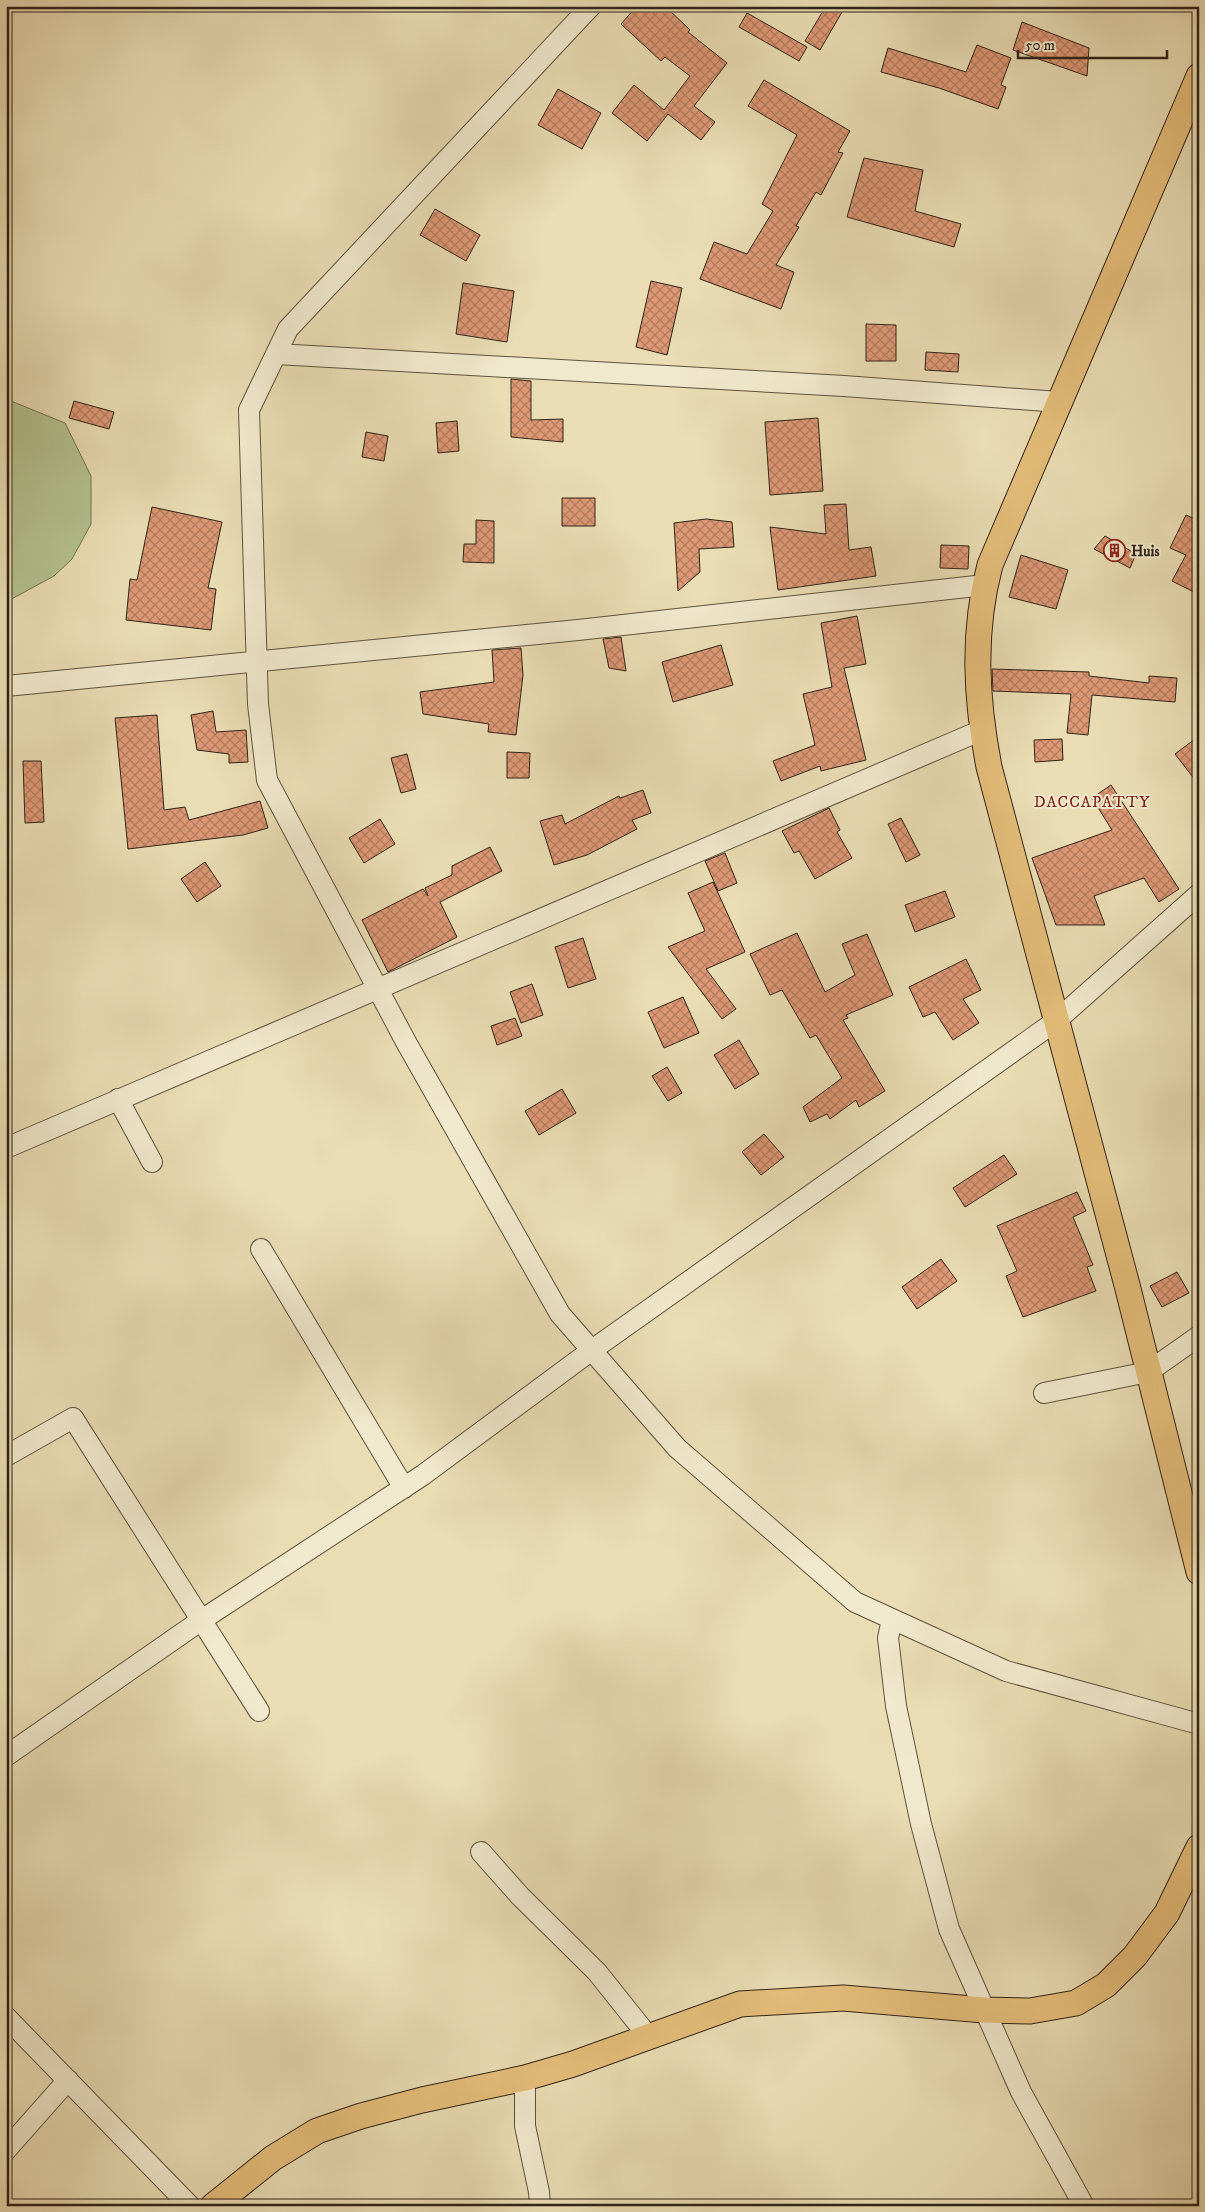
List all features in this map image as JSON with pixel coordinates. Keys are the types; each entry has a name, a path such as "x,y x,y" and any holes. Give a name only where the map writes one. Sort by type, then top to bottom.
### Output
{"main road":[{"path":"1199,76 1000,537 985,585 977,654 977,689 989,767 1199,1572"},
{"path":"214,2206 273,2158 317,2131 361,2116 422,2100 525,2078 573,2064 740,2004 843,1998 1030,2012 1076,2003 1106,1985 1135,1956 1167,1913 1197,1855"}],"street":[{"path":"591,6 288,329 249,410 258,704 267,780 377,988 560,1314 677,1448 855,1602 1006,1671 1199,1724"},
{"path":"276,354 834,386 1059,402"},
{"path":"6,686 588,629 985,585"},
{"path":"6,1148 982,730"},
{"path":"6,1756 200,1622 404,1488 592,1350 1056,1021 1199,894"},
{"path":"118,1099 152,1162"},
{"path":"261,1249 404,1488"},
{"path":"1044,1393 1148,1372 1199,1336"},
{"path":"6,1456 73,1418 200,1622 259,1711"},
{"path":"892,1619 888,1638 896,1706 921,1824 949,1929 1022,2092 1084,2206"},
{"path":"481,1852 520,1896 597,1972 648,2036"},
{"path":"6,2017 190,2206"},
{"path":"525,2078 525,2126 539,2192 540,2206"},
{"path":"6,2150 68,2080"}],"green space":[{"path":"6,399 65,423 91,476 91,524 72,559 54,576 6,602"}],"building":[{"path":"637,6 665,6 690,30 688,32 727,63 694,106 715,122 701,140 668,114 647,141 612,113 634,85 664,110 690,76 665,57 661,61 621,24"},
{"path":"826,6 833,6 842,12 820,50 805,41"},
{"path":"747,13 807,47 799,61 739,27"},
{"path":"1022,22 1089,48 1087,76 1013,50"},
{"path":"977,45 1011,58 1001,85 1006,87 998,109 939,88 881,72 888,48 966,72"},
{"path":"764,80 850,131 838,152 843,153 821,195 816,192 796,226 799,227 776,265 794,272 781,309 700,279 714,242 747,254 773,211 762,204 797,135 748,106"},
{"path":"558,89 601,113 582,149 538,125"},
{"path":"864,158 923,170 915,211 961,224 954,247 847,217"},
{"path":"435,209 480,235 466,261 420,235"},
{"path":"651,281 682,288 667,355 636,347"},
{"path":"463,283 514,291 507,342 456,334"},
{"path":"866,324 896,325 896,361 866,361"},
{"path":"926,352 959,354 958,372 925,370"},
{"path":"511,379 531,381 531,420 563,419 563,442 511,437"},
{"path":"74,401 114,412 109,429 69,418"},
{"path":"818,418 823,491 770,495 765,422"},
{"path":"457,421 459,451 438,453 436,423"},
{"path":"366,432 388,436 384,461 362,457"},
{"path":"562,498 595,498 595,526 562,526"},
{"path":"846,504 849,550 871,547 876,576 778,590 770,527 826,534 824,505"},
{"path":"152,507 222,522 208,588 216,589 211,630 126,620 130,579 137,580"},
{"path":"1186,515 1199,521 1199,583 1194,592 1172,581 1186,555 1170,548"},
{"path":"706,519 732,522 734,547 699,549 700,572 678,591 674,523"},
{"path":"476,520 494,521 494,563 463,562 464,544 476,544"},
{"name":"Huis","path":"1105,536 1136,554 1130,568 1094,549"},
{"path":"941,545 969,546 968,569 940,568"},
{"path":"1021,555 1068,570 1056,609 1009,597"},
{"path":"857,616 866,664 844,668 866,760 821,771 820,766 781,781 773,761 815,745 803,694 832,687 821,623"},
{"path":"621,637 626,671 609,668 603,639"},
{"path":"721,645 733,685 673,702 662,662"},
{"path":"521,648 523,675 516,735 488,732 489,724 423,714 420,692 494,682 492,650"},
{"path":"992,669 1089,672 1089,676 1149,683 1149,676 1177,678 1175,702 1092,695 1088,735 1067,733 1071,694 993,691"},
{"path":"213,711 216,732 246,730 248,762 229,763 229,754 197,750 191,715"},
{"path":"157,715 164,810 185,807 189,820 260,801 268,828 243,835 128,849 115,718"},
{"path":"1199,736 1199,785 1175,754"},
{"path":"1062,739 1063,760 1035,762 1034,740"},
{"path":"507,752 530,753 529,778 507,778"},
{"path":"407,754 416,789 401,793 391,758"},
{"path":"23,761 41,761 44,822 25,823"},
{"path":"1111,785 1179,889 1159,902 1144,878 1094,896 1105,925 1056,925 1032,858 1112,830 1092,798"},
{"path":"643,790 651,813 632,820 637,829 587,855 554,865 540,821 562,815 565,824 619,796 620,798"},
{"path":"829,808 840,830 837,832 852,858 815,879 799,851 794,853 782,831"},
{"path":"901,818 920,855 906,862 888,824"},
{"path":"380,819 395,844 364,863 349,838"},
{"path":"490,847 502,871 440,902 457,937 388,972 362,920 423,889 428,896 425,888 452,875 452,866"},
{"path":"725,853 737,883 718,891 705,861"},
{"path":"205,862 221,886 197,902 181,879"},
{"path":"713,882 745,952 706,969 736,1009 722,1019 668,947 705,931 688,893"},
{"path":"945,891 955,917 915,932 905,905"},
{"path":"797,933 825,992 855,975 842,944 867,934 893,995 846,1015 848,1018 843,1020 885,1091 859,1107 856,1100 830,1119 827,1114 810,1122 803,1107 842,1078 816,1035 810,1038 782,990 770,995 750,954"},
{"path":"583,938 596,979 568,988 555,947"},
{"path":"966,959 981,990 963,999 979,1023 953,1040 935,1012 923,1017 909,987"},
{"path":"532,984 543,1015 521,1023 510,992"},
{"path":"683,997 699,1033 664,1048 648,1012"},
{"path":"515,1018 522,1036 497,1045 491,1026"},
{"path":"739,1040 759,1074 735,1089 714,1055"},
{"path":"667,1067 682,1093 668,1101 652,1076"},
{"path":"562,1089 576,1113 539,1135 525,1111"},
{"path":"764,1134 784,1157 761,1175 742,1152"},
{"path":"1004,1155 1017,1174 965,1207 953,1188"},
{"path":"1077,1192 1086,1211 1073,1217 1093,1265 1087,1267 1096,1291 1023,1317 1006,1276 1017,1271 997,1226"},
{"path":"941,1259 957,1281 917,1309 902,1287"},
{"path":"1177,1272 1189,1293 1162,1307 1150,1286"}],"place":[{"name":"Huis","path":"1115,551"}],"district":[{"name":"DACCAPATTY","path":"1092,801"}]}
